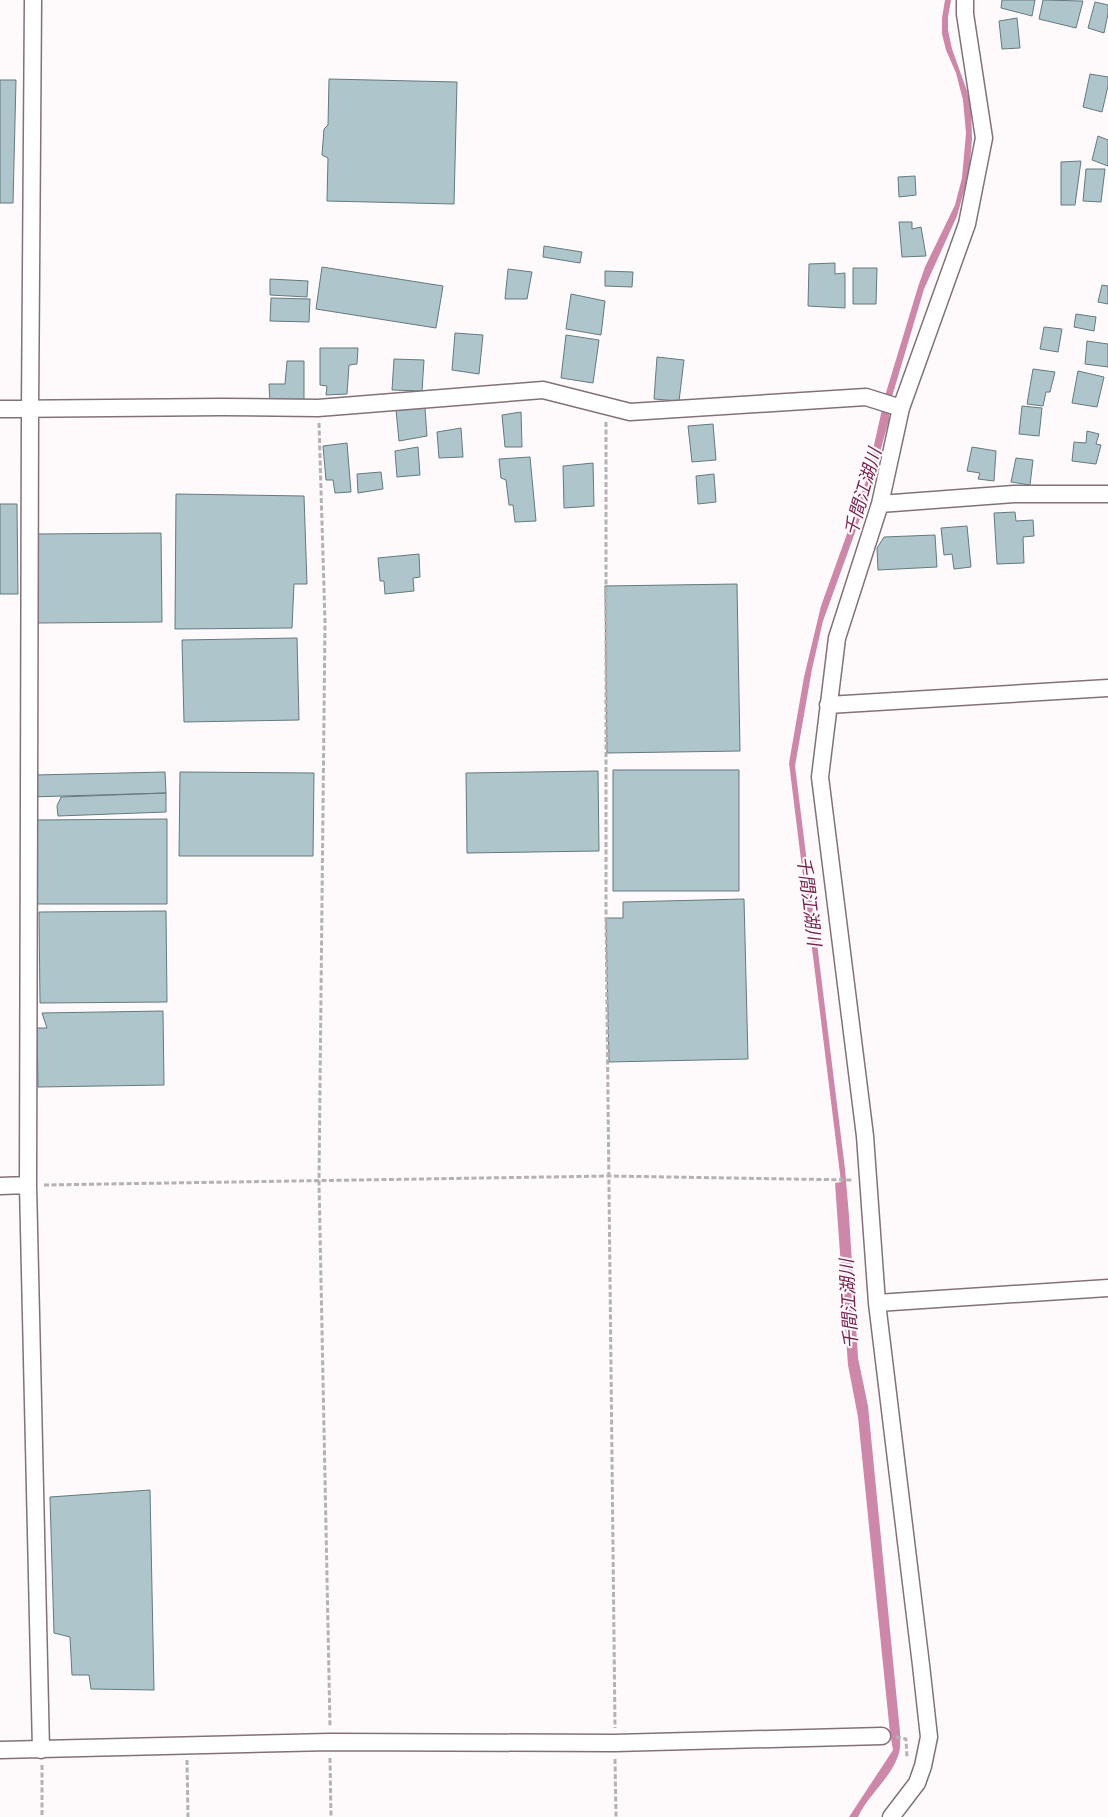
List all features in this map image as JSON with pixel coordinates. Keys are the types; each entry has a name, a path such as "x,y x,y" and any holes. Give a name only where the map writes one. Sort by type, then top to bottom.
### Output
{"street":[{"path":"33,0 28,1185 41,1750"},
{"path":"891,1817 916,1783 923,1766 928,1737 920,1655 877,1303 865,1136 820,777 838,638 880,504 901,408 967,224 984,138 965,14 965,0"},
{"path":"0,409 318,408 543,390 630,412 866,397 901,408"},
{"path":"880,504 1014,494 1108,494"},
{"path":"828,705 1108,688"},
{"path":"0,1186 28,1185"},
{"path":"877,1303 1108,1288"},
{"path":"0,1750 330,1742 615,1743 882,1736"}],"path":[{"path":"606,406 606,918 616,1817"},
{"path":"318,408 325,622 319,1180 331,1817"},
{"path":"28,1185 609,1176 868,1180"},
{"path":"882,1736 906,1739 907,1758"},
{"path":"187,1746 188,1817"},
{"path":"41,1750 42,1817"}],"water":[{"name":"千間江湖川","path":"945,0 951,0 948,30 952,49 971,108 972,139 969,173 957,216 924,289 891,400 889,420 866,502 823,621 812,669 795,766 845,1169 858,1358 868,1406 900,1732 899,1753 890,1772 867,1801 858,1817 849,1817 893,1750 858,1417 848,1365 835,1183 841,1182 789,763 804,677 821,606 866,481 885,396 918,287 925,267 955,205 962,178 966,133 963,100 956,73 946,50 942,34"}],"building":[{"path":"1002,0 1035,0 1032,16 1001,8"},
{"path":"1043,0 1083,1 1076,28 1039,19"},
{"path":"1095,2 1108,5 1104,33 1088,28"},
{"path":"1017,18 1020,48 1002,49 999,21"},
{"path":"1090,74 1108,77 1108,86 1102,112 1083,107"},
{"path":"329,79 457,82 454,204 327,201 328,158 322,155 324,129 328,125"},
{"path":"0,80 16,80 13,203 0,203"},
{"path":"1098,136 1108,140 1108,166 1092,160"},
{"path":"1081,161 1075,205 1061,205 1061,162"},
{"path":"1086,169 1105,169 1101,202 1083,201"},
{"path":"915,176 916,195 899,197 898,177"},
{"path":"899,222 912,222 912,229 921,227 926,256 902,257"},
{"path":"544,246 582,252 580,263 543,257"},
{"path":"835,263 835,274 845,273 845,308 808,306 809,264"},
{"path":"322,267 443,286 436,328 316,309"},
{"path":"853,268 877,268 876,304 853,304"},
{"path":"508,269 532,272 527,299 505,299"},
{"path":"605,271 633,272 632,287 605,286"},
{"path":"270,279 308,281 307,297 270,295"},
{"path":"1102,285 1108,286 1108,304 1098,302"},
{"path":"571,294 605,301 601,335 566,329"},
{"path":"271,298 310,299 309,322 270,321"},
{"path":"1076,314 1096,317 1094,331 1074,327"},
{"path":"1044,327 1062,329 1058,352 1040,349"},
{"path":"455,333 483,335 479,374 452,370"},
{"path":"566,335 599,340 593,383 561,378"},
{"path":"1087,341 1108,344 1108,367 1085,364"},
{"path":"320,348 358,348 357,364 349,365 347,394 326,395 327,386 320,385"},
{"path":"657,357 684,360 679,401 654,399"},
{"path":"394,359 424,360 422,391 392,390"},
{"path":"287,361 304,361 304,403 270,403 269,384 285,384"},
{"path":"1033,369 1055,372 1050,392 1046,392 1043,406 1027,404"},
{"path":"1078,371 1104,377 1097,407 1072,403"},
{"path":"1022,406 1042,408 1039,436 1019,434"},
{"path":"425,408 427,436 399,441 396,410"},
{"path":"521,412 522,447 505,447 502,415"},
{"path":"713,424 716,460 692,462 688,426"},
{"path":"461,428 463,457 439,458 437,432"},
{"path":"1087,431 1099,434 1096,444 1101,445 1096,464 1072,461 1074,442 1086,443"},
{"path":"347,443 351,492 335,493 333,480 326,480 323,446"},
{"path":"418,447 420,475 397,477 395,451"},
{"path":"972,447 996,451 994,481 978,479 980,473 967,471"},
{"path":"530,457 536,521 515,522 513,505 509,505 506,480 501,478 499,459"},
{"path":"1016,458 1033,460 1030,485 1011,482"},
{"path":"593,463 594,506 564,508 563,466"},
{"path":"381,472 383,489 358,493 357,474"},
{"path":"714,474 716,502 698,504 696,476"},
{"path":"176,494 304,496 307,584 294,584 292,628 175,629"},
{"path":"0,504 17,504 18,594 0,594"},
{"path":"1015,512 1016,521 1033,520 1034,536 1023,537 1024,563 997,564 994,513"},
{"path":"967,526 971,567 954,569 952,554 944,555 941,528"},
{"path":"161,533 162,622 37,623 37,534"},
{"path":"935,535 937,567 878,570 877,548 884,537"},
{"path":"419,554 420,577 413,578 414,591 385,594 384,581 380,581 378,558"},
{"path":"737,584 740,751 607,753 605,586"},
{"path":"297,638 299,720 184,722 182,640"},
{"path":"613,770 739,770 739,891 613,891"},
{"path":"598,771 599,851 467,853 466,773"},
{"path":"165,772 166,793 29,797 35,775"},
{"path":"180,772 314,773 313,856 179,856"},
{"path":"166,793 166,812 58,816 57,806 61,797"},
{"path":"167,819 167,904 37,904 37,820"},
{"path":"744,899 748,1059 609,1062 606,918 623,918 623,902"},
{"path":"166,911 167,1002 40,1003 39,912"},
{"path":"163,1011 164,1085 38,1087 37,1028 47,1028 42,1013"},
{"path":"150,1490 154,1690 91,1689 89,1675 72,1675 70,1637 54,1633 50,1497"}]}
